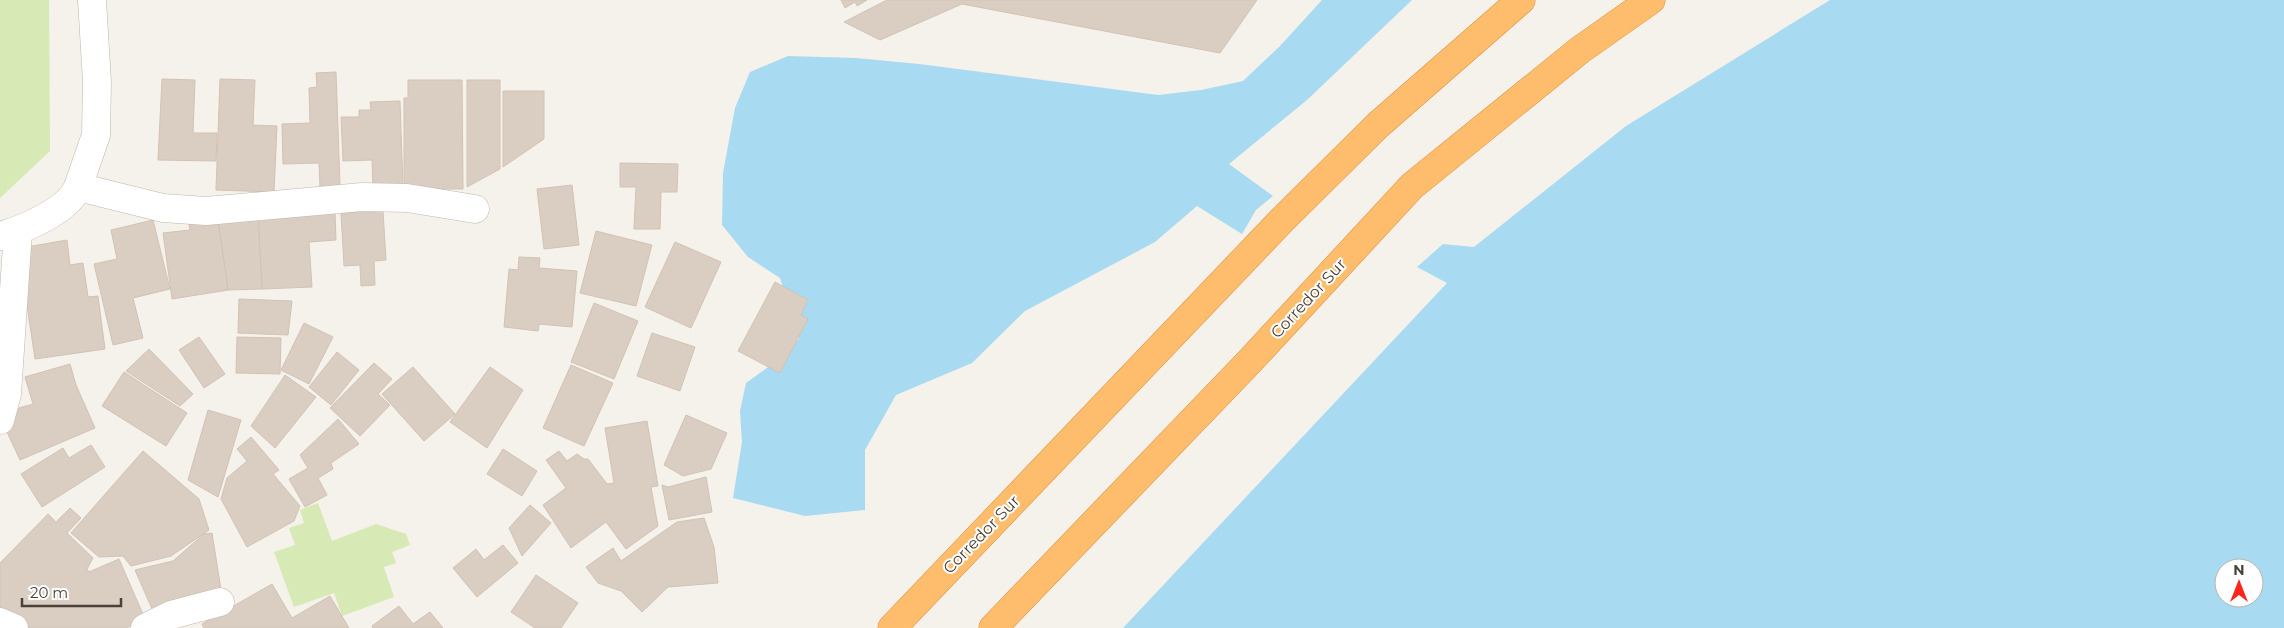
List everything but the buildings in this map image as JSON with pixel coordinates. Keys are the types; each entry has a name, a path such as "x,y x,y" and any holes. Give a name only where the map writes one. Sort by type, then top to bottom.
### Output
{"highway":[{"name":"Corredor Sur","path":"892,628 1290,212 1378,125 1521,0"},
{"name":"Corredor Sur","path":"993,628 1249,362 1412,186 1580,50 1651,0"}],"street":[{"path":"0,420 7,394 9,233 48,216 75,193 96,135 97,82 92,0"},
{"path":"78,187 171,209 206,211 362,197 407,198 475,209"},
{"path":"145,628 171,614 220,602"},
{"path":"0,622 14,628"}],"green space":[{"path":"0,0 49,0 50,151 0,198"},
{"path":"318,503 332,541 376,524 406,534 410,545 392,552 396,563 384,567 394,597 342,616 334,593 294,607 274,552 295,545 289,528 304,523 300,510"}],"water":[{"path":"1322,0 1412,0 1307,100 1229,164 1273,196 1256,210 1242,234 1197,206 1155,242 1025,311 972,363 896,395 865,450 865,510 805,516 733,498 742,442 740,411 746,383 775,362 799,339 780,278 748,257 722,225 723,173 735,108 750,72 788,56 856,58 919,64 1158,95 1201,90 1243,81 1280,46"},
{"path":"1830,0 2284,0 2284,628 1123,628 1447,283 1417,267 1443,244 1474,247 1626,126"}]}
